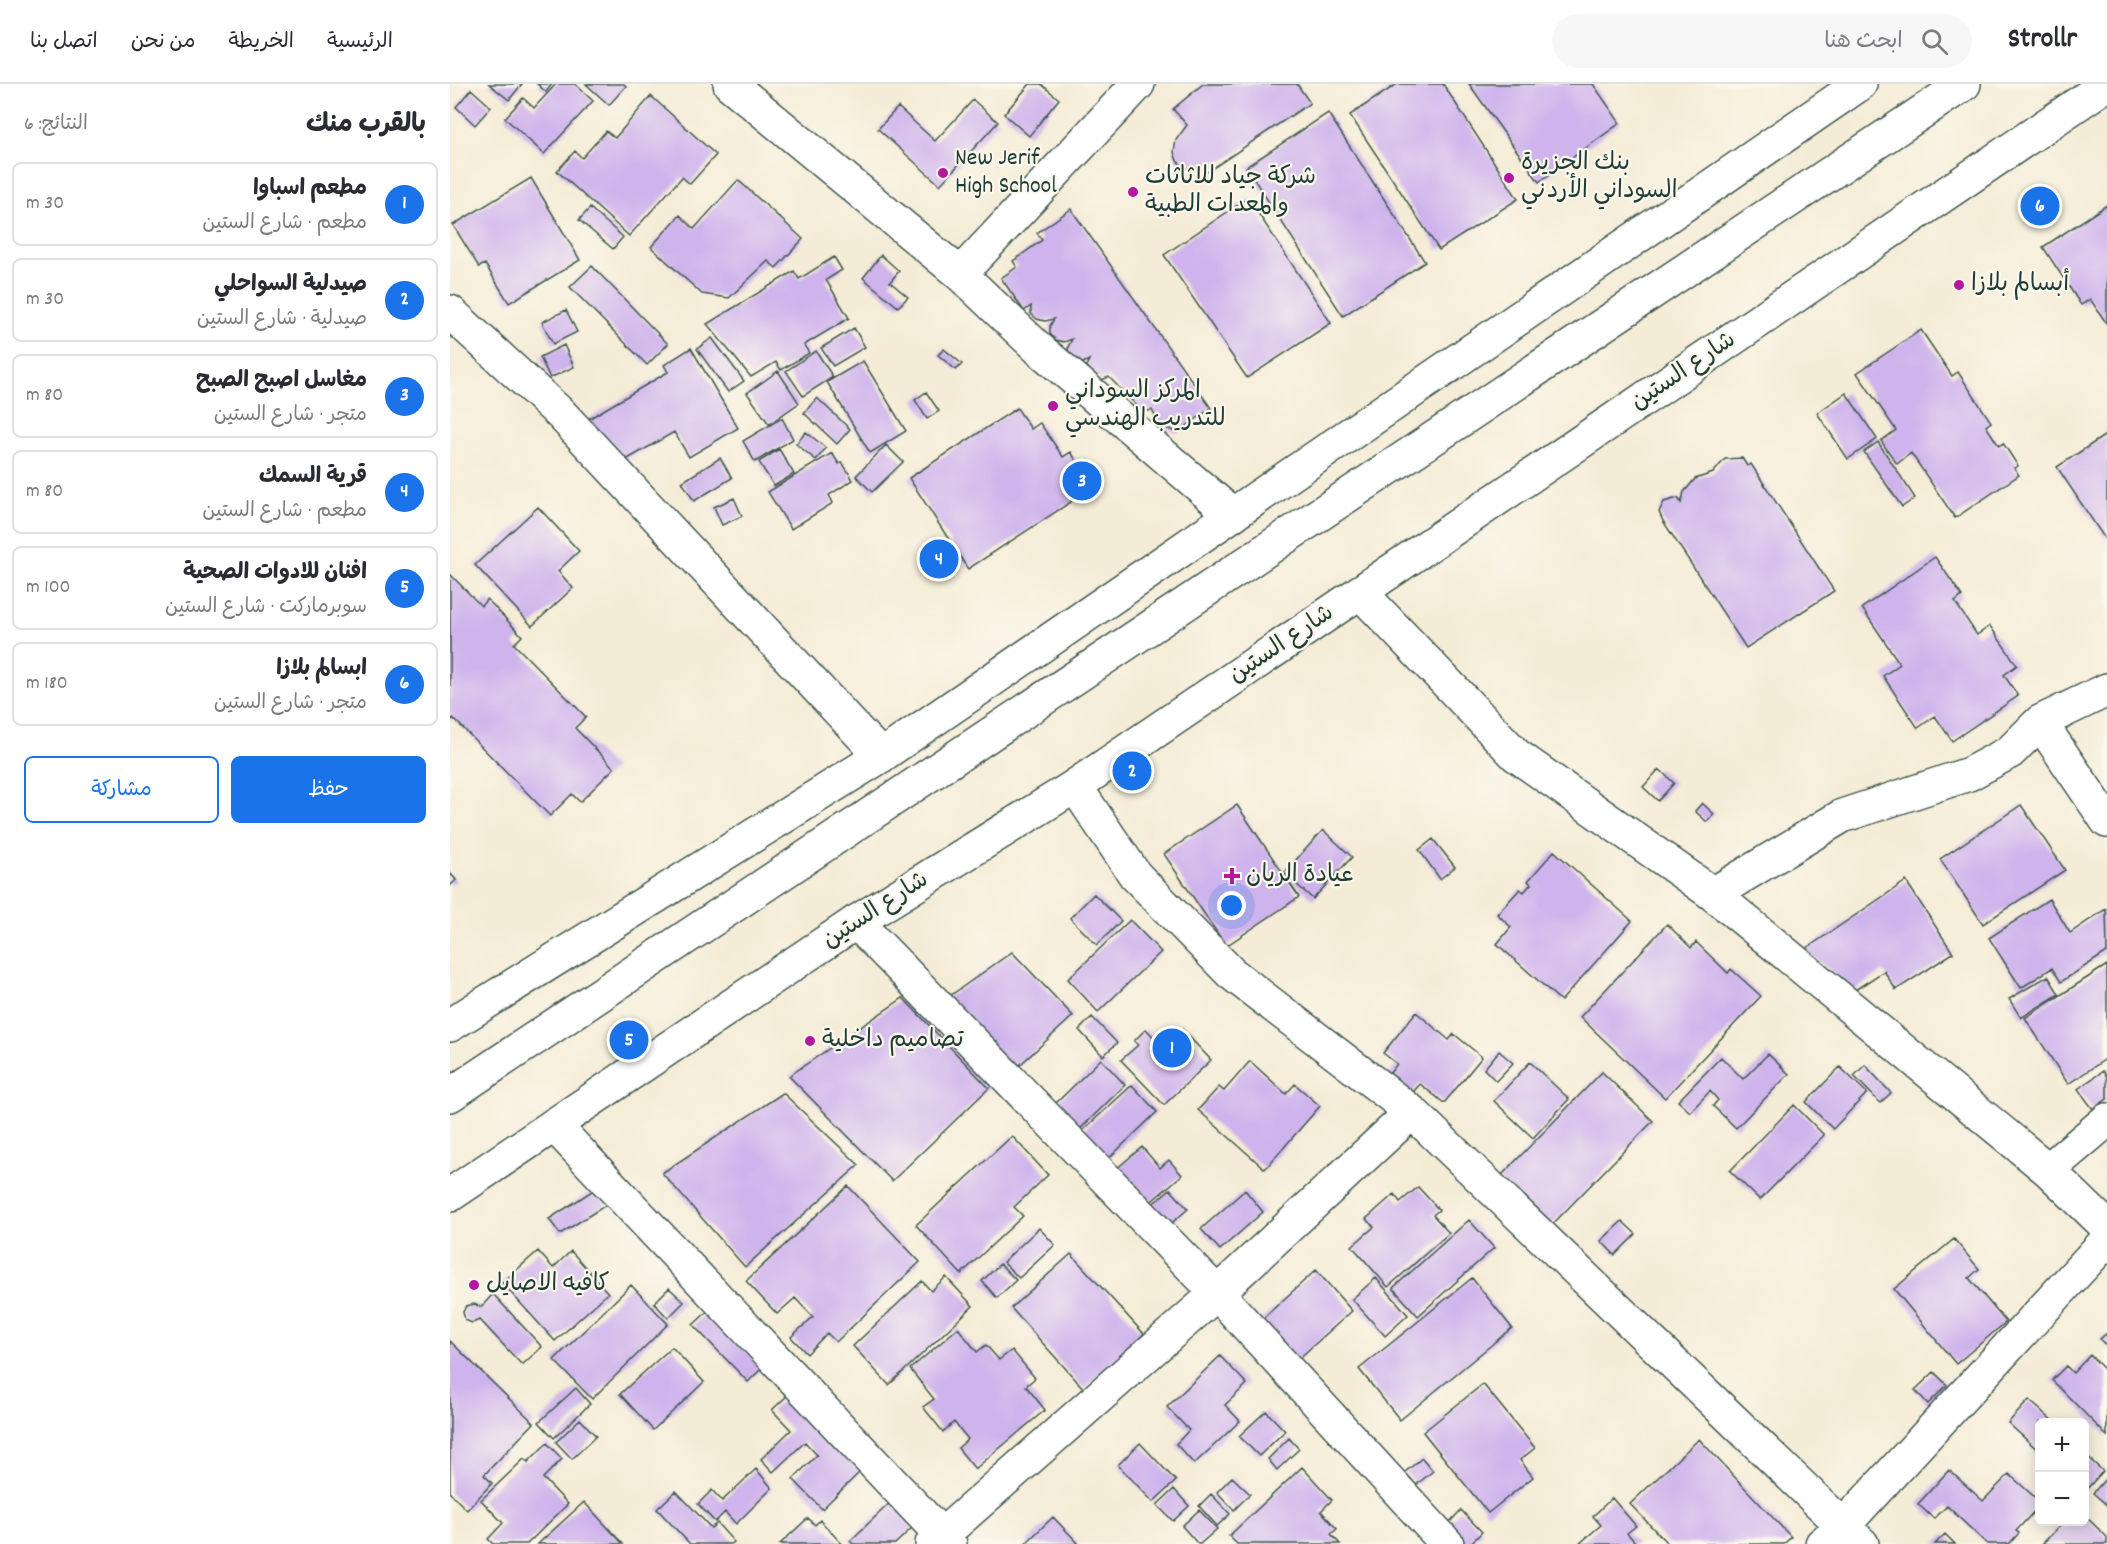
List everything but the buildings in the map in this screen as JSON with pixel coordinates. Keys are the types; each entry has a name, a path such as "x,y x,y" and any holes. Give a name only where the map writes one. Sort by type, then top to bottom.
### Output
{"street":[{"path":"730,84 960,274 1038,348 1232,514"},
{"path":"960,274 1138,84"},
{"path":"455,1014 881,756 1860,84"},
{"path":"450,1095 1964,84"},
{"name":"شارع الستين","path":"450,1195 856,922 1075,786 2107,84"},
{"path":"450,312 561,414 881,756"},
{"path":"1360,592 1516,755 1713,894 2048,1170 2107,1227"},
{"path":"1713,894 1842,816 1969,774 2010,752 2040,722 2107,690"},
{"path":"2040,722 2107,821"},
{"path":"1075,786 1135,875 1231,973 1412,1112 1842,1538 2107,1240"},
{"path":"856,922 1217,1293 1447,1544"},
{"path":"554,1125 941,1541 1217,1293 1412,1112"},
{"path":"2048,1170 2107,1120"}],"place":[{"name":"New Jerif High School","path":"943,173"},
{"name":"بنك الجزيرة السوداني الأردني","path":"1509,178"},
{"name":"شركة جياد للاثاثات والمعدات الطبية","path":"1133,192"},
{"name":"ابسالم بلازا","path":"2040,206"},
{"name":"أبسالم بلازا","path":"1959,285"},
{"name":"المركز السوداني للتدريب الهندسي","path":"1053,406"},
{"name":"مغاسل اصبح الصبح","path":"1082,481"},
{"name":"قرية السمك","path":"939,559"},
{"name":"صيدلية السواحلي","path":"1132,771"},
{"name":"عيادة الريان","path":"1232,876"},
{"name":"افنان للادوات الصحية","path":"629,1040"},
{"name":"تصاميم داخلية","path":"810,1041"},
{"name":"مطعم اسباوا","path":"1172,1048"},
{"name":"كافيه الاصايل","path":"474,1285"}]}
